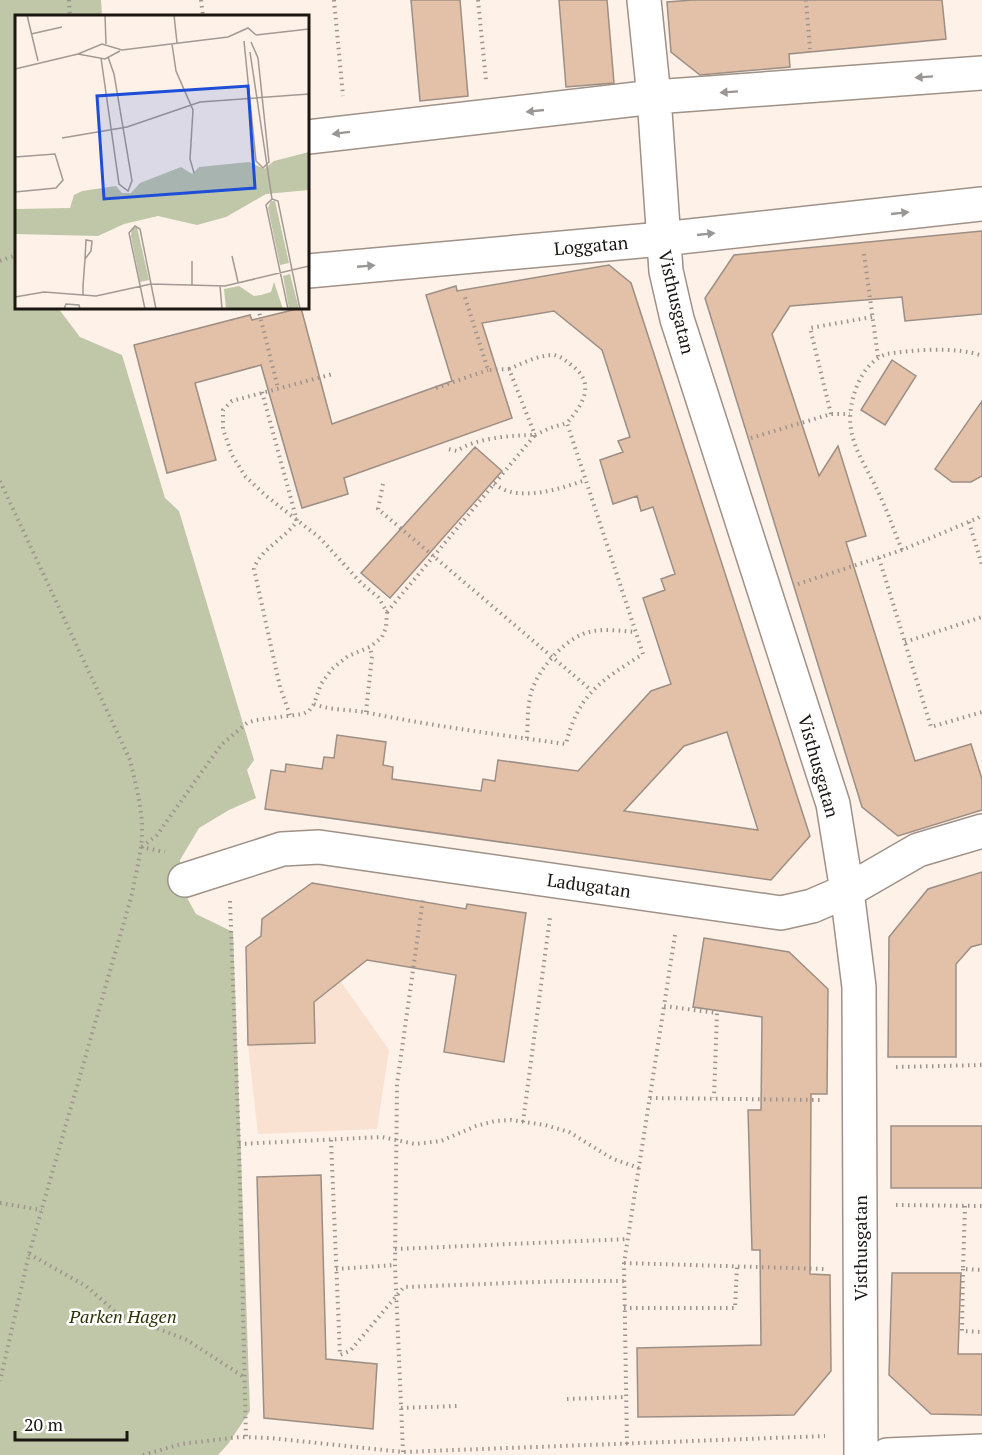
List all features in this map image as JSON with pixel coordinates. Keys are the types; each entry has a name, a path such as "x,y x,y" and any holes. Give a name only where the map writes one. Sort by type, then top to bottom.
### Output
{"street":[{"path":"644,0 654,97"},
{"path":"309,137 654,97 982,73"},
{"name":"Visthusgatan","path":"654,97 662,238 666,271 677,319 833,804 847,891 859,987 861,1445"},
{"name":"Loggatan","path":"309,271 662,238 982,204"},
{"name":"Ladugatan","path":"185,880 282,849 319,847 782,913 812,906 847,891 918,850 982,831"},
{"path":"887,1455 982,1451"}],"path":[{"path":"69,0 70,15"},
{"path":"201,0 203,15"},
{"path":"334,0 346,133"},
{"path":"478,0 490,116"},
{"path":"806,0 813,86"},
{"path":"860,217 878,357"},
{"path":"0,261 15,255"},
{"path":"453,258 488,370"},
{"path":"258,309 278,388"},
{"path":"831,414 810,328 872,317"},
{"path":"902,550 881,496 863,465 851,430 850,414 853,396 860,379 865,370 878,357 899,352 945,350 975,353 982,356"},
{"path":"436,388 488,370 509,369 540,356 555,355 573,366 584,380 586,390 580,408 567,423 535,435 506,437 465,446 457,451 448,449"},
{"path":"509,369 535,435"},
{"path":"141,847 157,835 221,745 247,723 303,714 309,711 321,684 332,669 348,656 370,647 382,637 386,628 387,612 378,597 362,584 320,538 265,495 245,476 232,455 223,429 222,418 226,405 232,401 333,374"},
{"path":"262,392 297,521 290,532 261,555 254,569 280,687 290,715"},
{"path":"719,448 831,414 850,414"},
{"path":"314,704 328,709 366,712 397,719 566,744 569,729 591,690 608,676 643,654 567,423"},
{"path":"387,612 535,435"},
{"path":"494,484 510,492 532,493 560,489 586,480"},
{"path":"0,481 130,760 142,824 141,847 132,894 29,1254 0,1381"},
{"path":"383,484 378,509 591,690"},
{"path":"766,594 902,550 982,515"},
{"path":"969,522 982,565"},
{"path":"879,558 931,727 982,712"},
{"path":"905,642 982,617"},
{"path":"527,739 528,712 533,688 541,671 567,644 591,631 636,632"},
{"path":"366,712 372,656 370,647"},
{"path":"403,1452 395,1265 397,1084 429,863"},
{"path":"229,866 246,1437"},
{"path":"523,1122 555,880"},
{"path":"627,1444 624,1263 680,898"},
{"path":"664,1006 717,1013 714,1098"},
{"path":"859,1067 982,1065"},
{"path":"650,1098 860,1100"},
{"path":"239,1144 382,1137 415,1144 441,1141 476,1126 495,1121 523,1122 546,1125 570,1132 614,1159 639,1168"},
{"path":"332,1140 340,1355 350,1351 404,1287 624,1281"},
{"path":"0,1203 42,1209"},
{"path":"860,1205 982,1206"},
{"path":"965,1206 962,1331 982,1332"},
{"path":"395,1249 628,1239"},
{"path":"29,1254 86,1286 119,1315 149,1324 187,1340 244,1377"},
{"path":"624,1263 860,1270"},
{"path":"336,1269 395,1265"},
{"path":"624,1308 735,1308 737,1267"},
{"path":"963,1269 982,1270"},
{"path":"567,1399 626,1397"},
{"path":"401,1408 457,1406"},
{"path":"143,1455 181,1444 246,1437 403,1452 627,1444 861,1445"}],"shaded area":[{"path":"261,936 343,962 351,973 341,982 389,1050 377,1129 258,1134 248,1045 246,947"}],"green space":[{"name":"Parken Hagen","path":"0,0 101,0 102,15 15,15 15,309 59,309 80,337 122,355 165,498 179,511 254,760 247,770 256,798 229,810 199,828 180,860 181,887 196,914 233,932 250,1411 218,1455 0,1455"}],"building":[{"path":"411,0 460,0 468,96 420,101"},
{"path":"559,0 607,0 614,83 566,87"},
{"path":"692,0 942,0 946,39 789,54 790,67 700,75 671,52 667,2"},
{"path":"982,231 982,314 905,321 902,297 790,306 772,334 819,476 838,446 866,536 846,542 915,761 971,744 982,779 982,810 898,836 862,807 705,298 734,255"},
{"path":"609,265 631,283 810,836 771,880 265,809 271,770 285,772 286,764 322,769 324,757 334,758 337,735 386,742 383,765 393,767 392,779 481,791 483,779 495,781 498,760 578,771 651,691 671,684 643,598 665,590 661,579 675,574 653,507 641,511 637,496 613,504 600,460 623,452 618,441 630,437 602,350 554,311 482,323 512,418 344,478 348,494 302,508 261,365 195,383 216,460 167,473 134,345 250,315 252,320 301,309 332,424 452,381 426,295 456,286 457,291","holes":["727,732 758,830 624,811 684,746"]},
{"path":"892,360 916,376 885,425 861,410"},
{"path":"982,401 982,476 971,482 952,482 935,469"},
{"path":"475,447 502,471 390,598 361,573"},
{"path":"982,872 982,944 971,947 956,964 956,1057 888,1057 889,937 928,889"},
{"path":"312,883 466,909 467,904 526,913 504,1062 444,1052 456,975 367,960 314,1002 315,1043 248,1045 246,947 261,936 262,919"},
{"path":"704,938 789,952 828,989 827,1094 811,1094 810,1274 830,1275 831,1371 794,1415 638,1417 637,1348 761,1345 760,1250 752,1250 748,1110 761,1110 762,1017 693,1007"},
{"path":"891,1126 982,1126 982,1188 891,1188"},
{"path":"321,1175 326,1359 377,1364 373,1429 264,1418 257,1177"},
{"path":"892,1273 961,1273 958,1354 982,1354 982,1415 931,1414 889,1375"}]}
